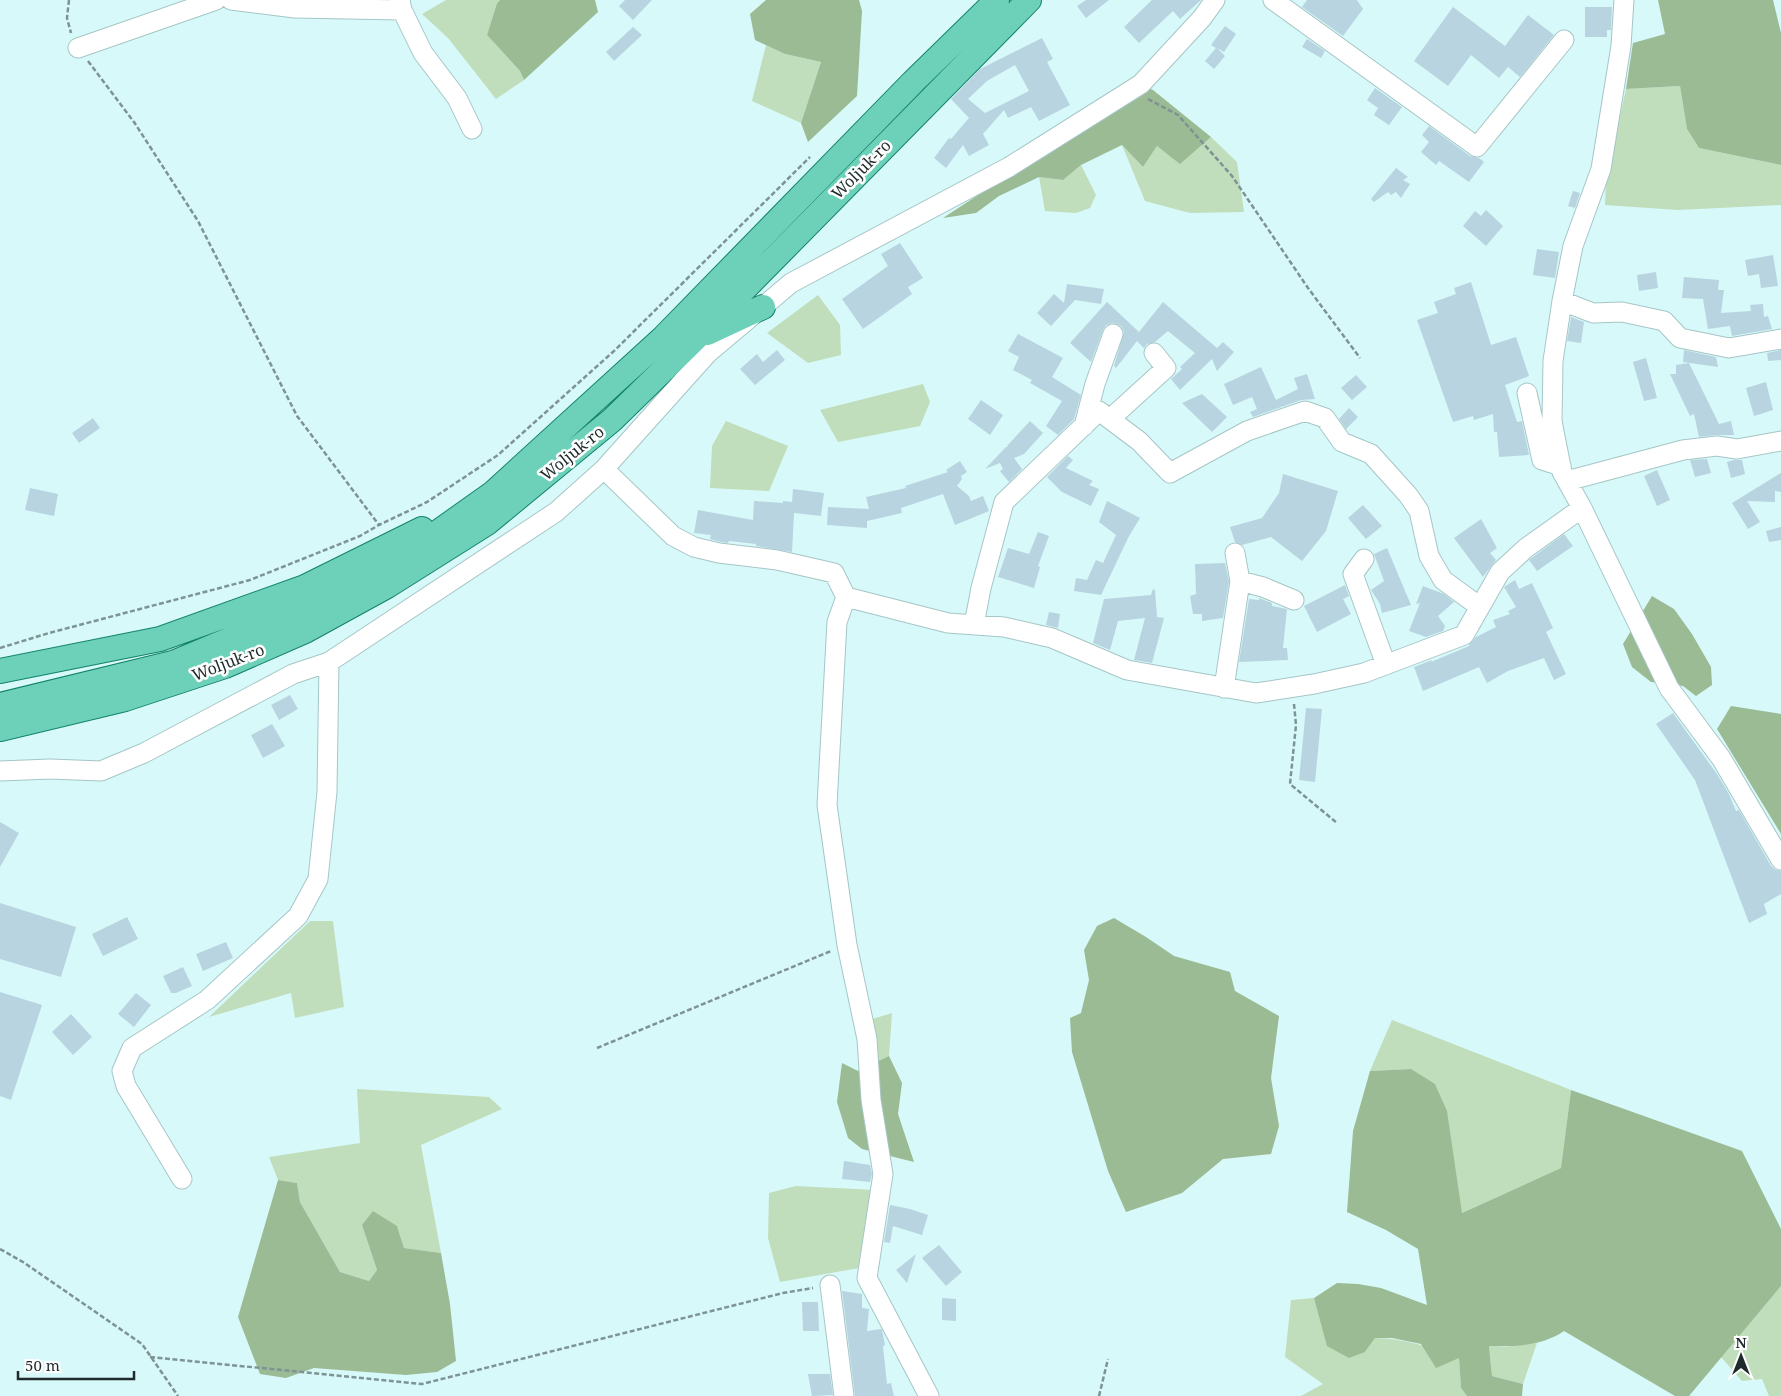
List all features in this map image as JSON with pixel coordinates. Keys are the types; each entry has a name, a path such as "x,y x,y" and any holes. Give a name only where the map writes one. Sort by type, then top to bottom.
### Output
{"main road":[{"name":"Woljuk-ro","path":"0,705 173,663 269,623 389,567 493,493 664,337 913,82 998,0"},
{"name":"Woljuk-ro","path":"0,729 125,699 225,666 305,631 387,586 487,522 612,420 1028,0"},
{"path":"694,339 763,306"},
{"path":"0,671 160,639 306,587 493,493"}],"street":[{"path":"78,48 216,0"},
{"path":"231,0 295,8 401,5 423,53 457,98 472,129"},
{"path":"3,768 101,771 144,753 293,674 329,662 556,512 604,469 708,352 791,283 1009,167 1141,84 1202,18 1215,0"},
{"path":"1274,0 1477,147 1564,40"},
{"path":"1624,0 1621,46 1601,169 1573,246 1562,301 1553,360 1552,421 1564,473 1669,688 1720,758 1781,860"},
{"path":"1562,301 1593,313 1622,312 1664,321 1680,338 1729,348 1781,339"},
{"path":"1084,427 1095,384 1113,334"},
{"path":"1110,419 1166,368 1154,353"},
{"path":"1527,393 1542,460 1564,473 1683,450 1717,446 1737,449 1781,442"},
{"path":"974,625 981,588 1004,502 1099,411 1139,441 1170,473 1247,432 1305,411 1325,418 1342,442 1371,454 1408,495 1419,511 1429,556 1443,580 1480,607"},
{"path":"604,469 673,536 694,547 720,553 777,560 834,573 846,597 837,622 827,805 847,944 867,1039 871,1100 883,1174 867,1278 929,1396"},
{"path":"846,597 948,623 1004,627 1052,638 1127,670 1256,693 1292,688 1364,673 1464,635 1500,572 1526,548 1582,508"},
{"path":"1224,688 1240,581 1235,553"},
{"path":"1364,559 1353,574 1386,665"},
{"path":"1240,581 1263,587 1294,600"},
{"path":"182,1179 126,1086 122,1071 132,1048 207,1000 298,916 318,879 327,792 329,662"},
{"path":"830,1285 844,1396"}],"path":[{"path":"68,0 67,18 73,40 134,122 198,221 297,416 379,525"},
{"path":"1131,90 1178,115 1232,176 1308,288 1360,358"},
{"path":"0,648 49,633 250,580 360,536 427,502 498,455 614,351 811,156"},
{"path":"1292,688 1296,725 1290,784 1337,823"},
{"path":"597,1048 847,944"},
{"path":"0,1249 23,1262 142,1344 178,1396"},
{"path":"150,1357 422,1384 783,1294 830,1285"},
{"path":"1099,1396 1108,1358"}],"green space":[{"path":"446,0 500,0 497,3 487,35 520,71 524,80 496,99 448,38 422,14"},
{"path":"500,0 595,0 598,12 524,80 520,71 487,35 497,3"},
{"path":"766,0 859,0 862,11 857,96 808,142 801,123 821,62 785,54 755,40 750,14"},
{"path":"1658,0 1773,0 1781,33 1781,165 1699,148 1687,129 1680,86 1626,89 1633,43 1665,34"},
{"path":"766,45 785,54 821,62 801,123 752,101"},
{"path":"1680,86 1687,129 1699,148 1781,165 1781,205 1678,210 1605,205 1606,180 1626,89"},
{"path":"1147,87 1211,137 1180,164 1157,146 1143,167 1122,145 1081,165 1063,180 1039,177 999,196 976,213 943,218 1058,143"},
{"path":"1211,137 1237,162 1244,212 1190,213 1145,201 1122,145 1143,167 1157,146 1180,163"},
{"path":"1081,165 1096,195 1090,208 1076,213 1045,211 1039,177 1063,180"},
{"path":"818,295 840,325 841,355 808,363 767,333"},
{"path":"923,384 930,402 920,426 838,442 820,410"},
{"path":"726,421 788,446 769,491 710,488 712,446"},
{"path":"1652,596 1674,609 1692,634 1711,667 1712,685 1696,696 1683,686 1651,682 1632,667 1623,644"},
{"path":"1731,706 1781,714 1781,834 1717,729"},
{"path":"1114,918 1174,956 1230,972 1235,991 1279,1016 1271,1078 1279,1126 1271,1154 1223,1159 1182,1193 1126,1212 1108,1171 1072,1052 1070,1018 1081,1013 1089,980 1084,950 1097,926"},
{"path":"310,921 333,921 344,1007 295,1018 291,993 209,1017"},
{"path":"892,1013 889,1056 873,1064 869,1020"},
{"path":"1392,1020 1571,1090 1561,1168 1462,1213 1411,1069 1370,1071"},
{"path":"889,1056 902,1083 898,1114 914,1162 862,1149 848,1138 837,1102 842,1063 858,1071"},
{"path":"1411,1069 1435,1084 1447,1111 1462,1213 1561,1168 1571,1090 1742,1151 1781,1229 1781,1286 1689,1396 1675,1396 1564,1331 1537,1343 1489,1346 1492,1376 1523,1384 1522,1396 1467,1396 1461,1388 1459,1358 1436,1368 1421,1344 1392,1338 1375,1338 1365,1352 1349,1358 1327,1346 1314,1298 1337,1283 1381,1288 1427,1305 1418,1249 1386,1230 1347,1212 1353,1131 1370,1071"},
{"path":"357,1089 489,1097 502,1109 421,1145 441,1253 404,1248 397,1226 362,1225 377,1270 369,1281 340,1272 300,1202 297,1183 278,1180 269,1157 360,1143"},
{"path":"278,1180 297,1183 300,1202 340,1272 369,1281 377,1270 362,1225 373,1211 397,1226 404,1248 441,1253 450,1304 456,1361 437,1372 406,1375 314,1368 286,1378 260,1374 238,1317"},
{"path":"796,1186 875,1190 859,1268 780,1282 768,1238 769,1193"},
{"path":"1781,1286 1781,1396 1769,1396 1762,1379 1742,1381 1721,1357"},
{"path":"1314,1298 1328,1346 1365,1352 1375,1338 1386,1338 1418,1344 1459,1358 1461,1388 1467,1396 1301,1396 1323,1384 1285,1357 1291,1300"},
{"path":"1537,1343 1523,1384 1492,1376 1489,1346 1505,1347"}],"building":[{"path":"625,0 652,0 633,20 619,6"},
{"path":"1086,0 1109,0 1086,18 1077,6"},
{"path":"1152,0 1201,0 1180,19 1173,11 1139,43 1124,27"},
{"path":"1307,0 1357,0 1363,9 1343,36 1302,7"},
{"path":"1453,7 1505,46 1528,15 1554,35 1520,77 1508,67 1499,78 1471,55 1448,86 1414,61"},
{"path":"1585,7 1612,7 1611,30 1607,30 1607,37 1585,37"},
{"path":"1225,26 1236,34 1224,52 1217,48 1225,56 1214,69 1205,61 1216,48 1211,45"},
{"path":"633,27 642,35 614,61 606,52"},
{"path":"1042,38 1053,59 1047,62 1070,105 1039,121 1031,107 1008,118 1004,110 983,134 989,145 969,156 963,145 946,168 934,158 949,138 951,139 969,118 951,99 980,69","holes":["1015,65 1029,91 985,113 968,99 987,81"]},
{"path":"1307,39 1325,51 1321,58 1302,47"},
{"path":"1375,88 1402,107 1389,125 1374,115 1378,108 1367,100"},
{"path":"1429,126 1470,156 1479,158 1484,162 1469,182 1439,161 1436,165 1421,152 1429,142 1422,135"},
{"path":"1396,168 1408,177 1403,180 1410,184 1401,198 1396,192 1391,195 1388,192 1374,202 1371,199"},
{"path":"1573,191 1580,193 1575,208 1568,206"},
{"path":"1486,210 1503,226 1486,246 1463,226 1475,211 1481,216"},
{"path":"900,243 923,278 908,287 912,294 863,329 842,299 888,266 881,254"},
{"path":"1537,249 1559,252 1555,278 1533,275"},
{"path":"1773,255 1778,286 1761,288 1759,274 1748,276 1745,260"},
{"path":"1656,272 1658,288 1639,291 1637,275"},
{"path":"1684,277 1719,280 1718,290 1724,290 1721,313 1751,311 1750,305 1763,304 1764,317 1768,316 1772,329 1732,336 1730,326 1708,329 1703,299 1682,298"},
{"path":"1471,282 1491,345 1516,337 1529,376 1505,385 1517,422 1522,421 1529,455 1499,457 1493,414 1474,420 1473,416 1453,422 1417,320 1438,313 1434,302 1456,294 1454,288"},
{"path":"1067,284 1104,289 1101,304 1075,300 1051,326 1037,313 1054,294 1064,303"},
{"path":"1107,302 1139,332 1163,302 1217,348 1223,342 1234,352 1217,371 1212,359 1180,390 1171,379 1182,369 1180,367 1195,353 1168,331 1155,342 1147,344 1144,348 1137,341 1116,368 1114,366 1124,332 1121,326 1112,323 1106,325 1103,330 1091,362 1070,343"},
{"path":"1571,317 1584,322 1581,343 1567,341"},
{"path":"1018,334 1063,358 1052,377 1081,395 1074,419 1058,435 1046,426 1062,401 1030,383 1032,380 1013,370 1019,357 1008,351"},
{"path":"777,350 785,360 755,385 740,369 757,354 763,362"},
{"path":"1684,350 1716,357 1718,367 1683,362"},
{"path":"1781,350 1781,360 1768,361 1767,353"},
{"path":"1646,358 1657,398 1644,401 1633,362"},
{"path":"1689,363 1719,424 1731,421 1734,435 1699,437 1694,414 1690,416 1670,374 1676,374 1676,365"},
{"path":"1261,367 1276,400 1298,389 1294,378 1307,374 1315,399 1301,400 1253,417 1250,412 1257,409 1252,397 1233,405 1224,384"},
{"path":"1356,375 1367,387 1352,400 1341,388"},
{"path":"1766,382 1773,410 1754,416 1746,388"},
{"path":"1202,394 1227,417 1212,432 1182,403"},
{"path":"981,400 1003,415 990,435 968,419"},
{"path":"1349,408 1358,417 1346,429 1339,419"},
{"path":"93,418 100,428 79,443 72,433"},
{"path":"1030,421 1043,433 1024,454 1014,458 1022,469 1009,482 1000,471 1003,469 1000,463 985,469 1008,447"},
{"path":"1068,456 1073,460 1066,468 1093,481 1089,485 1099,489 1091,506 1062,492 1047,477"},
{"path":"1707,459 1711,473 1695,477 1690,460"},
{"path":"1742,460 1745,474 1731,478 1727,462"},
{"path":"960,461 967,472 961,476 962,479 957,486 969,496 971,501 983,496 989,511 955,525 943,494 901,508 902,513 867,521 867,528 827,525 828,507 869,509 866,497 906,488 905,486 948,472 946,470"},
{"path":"1657,470 1670,500 1657,506 1644,476"},
{"path":"1781,473 1781,492 1775,491 1775,502 1747,501 1760,522 1748,529 1732,503"},
{"path":"1283,474 1338,491 1326,531 1302,561 1271,537 1242,545 1235,542 1230,527 1262,518 1279,493"},
{"path":"30,488 58,494 54,516 25,510"},
{"path":"793,489 824,493 821,516 794,513 792,552 756,546 756,544 721,542 710,539 711,535 694,533 698,510 753,520 754,501 792,502"},
{"path":"1107,501 1140,518 1128,538 1101,595 1074,591 1076,578 1087,580 1096,560 1103,563 1116,535 1099,522"},
{"path":"1363,505 1382,526 1366,539 1348,518"},
{"path":"1481,519 1497,548 1490,553 1496,560 1483,577 1454,538"},
{"path":"1781,527 1781,540 1769,542 1766,531"},
{"path":"1038,532 1049,536 1038,566 1040,567 1034,588 998,577 1008,548 1029,554"},
{"path":"1564,534 1573,546 1537,571 1529,560"},
{"path":"1387,548 1411,605 1382,613 1380,604 1371,590 1384,581 1374,554"},
{"path":"1225,563 1229,581 1223,618 1202,621 1202,614 1193,614 1190,596 1196,594 1195,564"},
{"path":"1515,580 1519,589 1532,583 1553,628 1546,632 1566,674 1554,680 1544,658 1508,671 1487,683 1479,667 1423,691 1414,667 1469,646 1476,637 1496,627 1493,620 1510,614 1508,611 1516,607 1504,587"},
{"path":"1345,585 1349,596 1343,599 1351,614 1317,632 1304,606"},
{"path":"1423,586 1444,594 1454,602 1438,616 1445,626 1443,631 1426,637 1409,631 1420,603 1416,604"},
{"path":"1153,589 1155,590 1157,617 1164,618 1152,663 1134,660 1145,618 1118,621 1110,650 1093,643 1104,599 1151,595"},
{"path":"1259,598 1272,603 1272,606 1287,609 1283,648 1287,648 1288,660 1239,662 1249,599 1259,600"},
{"path":"1049,612 1060,614 1058,628 1046,625"},
{"path":"290,695 298,709 279,720 271,705"},
{"path":"1306,708 1322,709 1315,782 1299,780"},
{"path":"1673,713 1717,774 1729,794 1736,811 1739,810 1771,866 1781,871 1781,894 1764,904 1767,914 1749,923 1695,780 1656,724"},
{"path":"272,724 285,746 263,758 251,735"},
{"path":"0,822 19,833 0,867"},
{"path":"0,903 76,927 61,977 0,959"},
{"path":"127,917 138,939 103,956 92,934"},
{"path":"226,942 233,958 203,971 196,954"},
{"path":"183,967 192,986 176,993 171,993 163,976"},
{"path":"0,992 42,1005 11,1100 0,1096"},
{"path":"136,993 151,1005 134,1027 118,1014"},
{"path":"71,1014 92,1037 73,1055 52,1032"},
{"path":"844,1161 870,1165 872,1174 870,1182 842,1179"},
{"path":"890,1205 928,1215 922,1235 893,1226 890,1243 884,1242"},
{"path":"939,1245 962,1272 946,1286 922,1258"},
{"path":"916,1254 907,1283 896,1270"},
{"path":"842,1291 862,1294 862,1308 869,1309 867,1331 882,1330 885,1345 883,1346 887,1384 891,1383 894,1396 855,1396"},
{"path":"942,1298 956,1299 956,1321 942,1320"},
{"path":"802,1302 818,1302 819,1331 803,1331"},
{"path":"808,1374 830,1374 833,1395 812,1396"}]}
